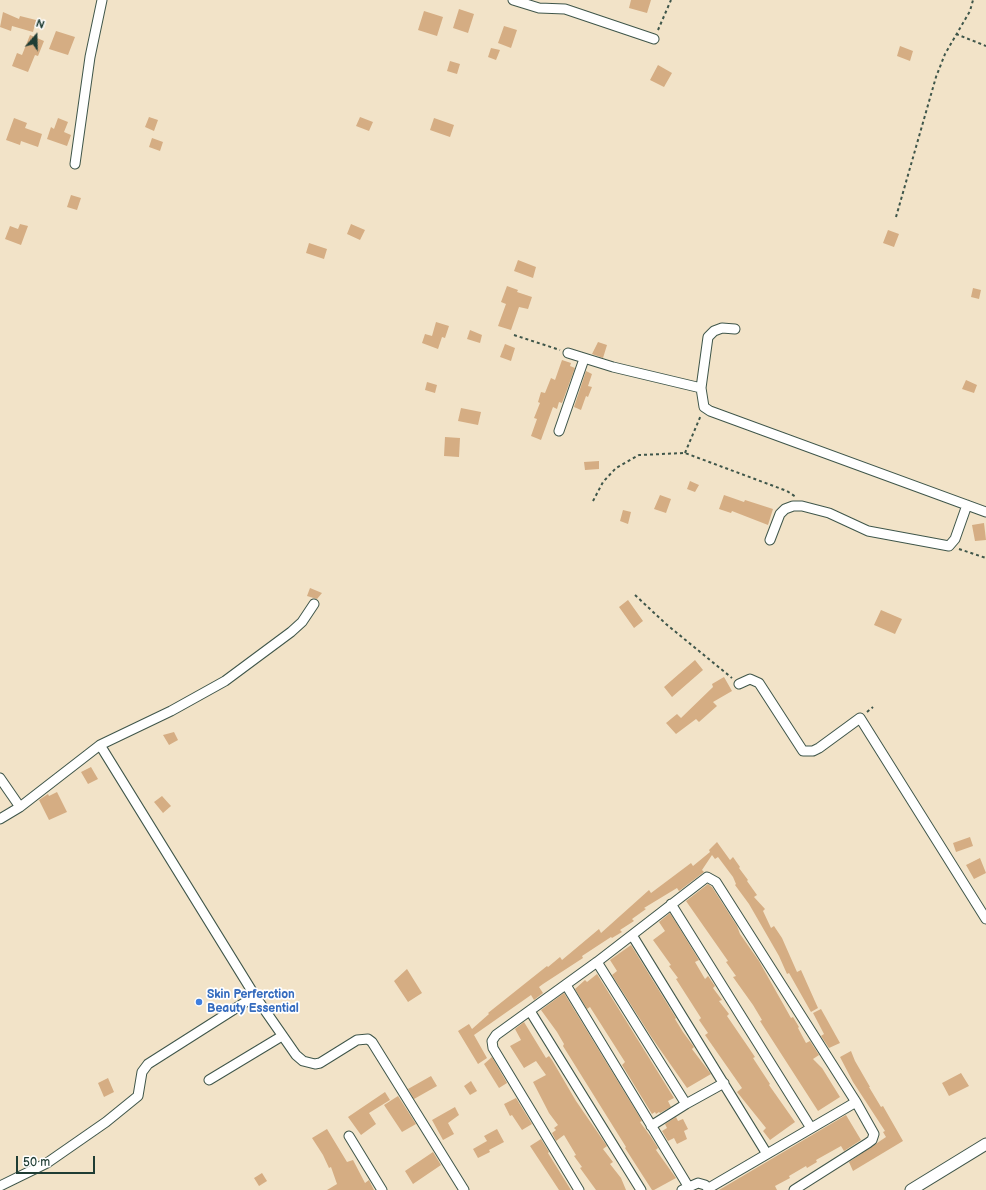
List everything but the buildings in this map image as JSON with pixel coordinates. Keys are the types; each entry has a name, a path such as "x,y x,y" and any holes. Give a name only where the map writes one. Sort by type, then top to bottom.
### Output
{"street":[{"path":"75,164 90,57 102,0"},
{"path":"513,0 539,8 565,10 654,39"},
{"path":"735,329 722,328 714,331 708,337 701,388 704,406 717,415 986,512"},
{"path":"568,353 701,388"},
{"path":"559,431 584,358"},
{"path":"770,540 780,514 785,509 793,506 802,506 830,514 868,530 949,546 955,539 966,506"},
{"path":"0,818 20,807 100,745 171,711 225,681 291,632 302,622 314,604"},
{"path":"739,684 750,679 759,683 800,748 807,752 819,748 860,718 986,919"},
{"path":"100,745 255,996 296,1055 309,1064 320,1063 357,1040 368,1039 372,1042 464,1190"},
{"path":"0,778 20,807"},
{"path":"579,1190 493,1048 492,1041 496,1035 597,962 705,878 710,878 716,882 856,1102 874,1134 872,1140 808,1187 794,1190"},
{"path":"671,904 811,1128"},
{"path":"632,935 767,1154"},
{"path":"597,962 686,1104"},
{"path":"566,985 651,1126 685,1188 698,1183 710,1189 856,1102"},
{"path":"0,1186 46,1163 106,1122 138,1096 142,1072 148,1064 255,996"},
{"path":"530,1011 641,1190"},
{"path":"209,1080 282,1036"},
{"path":"651,1126 724,1083"},
{"path":"349,1136 382,1190"},
{"path":"911,1190 986,1144"}],"path":[{"path":"654,39 671,0"},
{"path":"896,217 936,77 956,34 970,12 973,0"},
{"path":"956,34 986,46"},
{"path":"514,335 557,349"},
{"path":"685,453 704,406"},
{"path":"593,501 603,482 616,468 639,456 685,453 787,491 796,497 802,506"},
{"path":"949,546 986,558"},
{"path":"635,595 666,624 739,684"}],"place":[{"name":"Skin Perferction Beauty Essential","path":"199,1002"}]}
